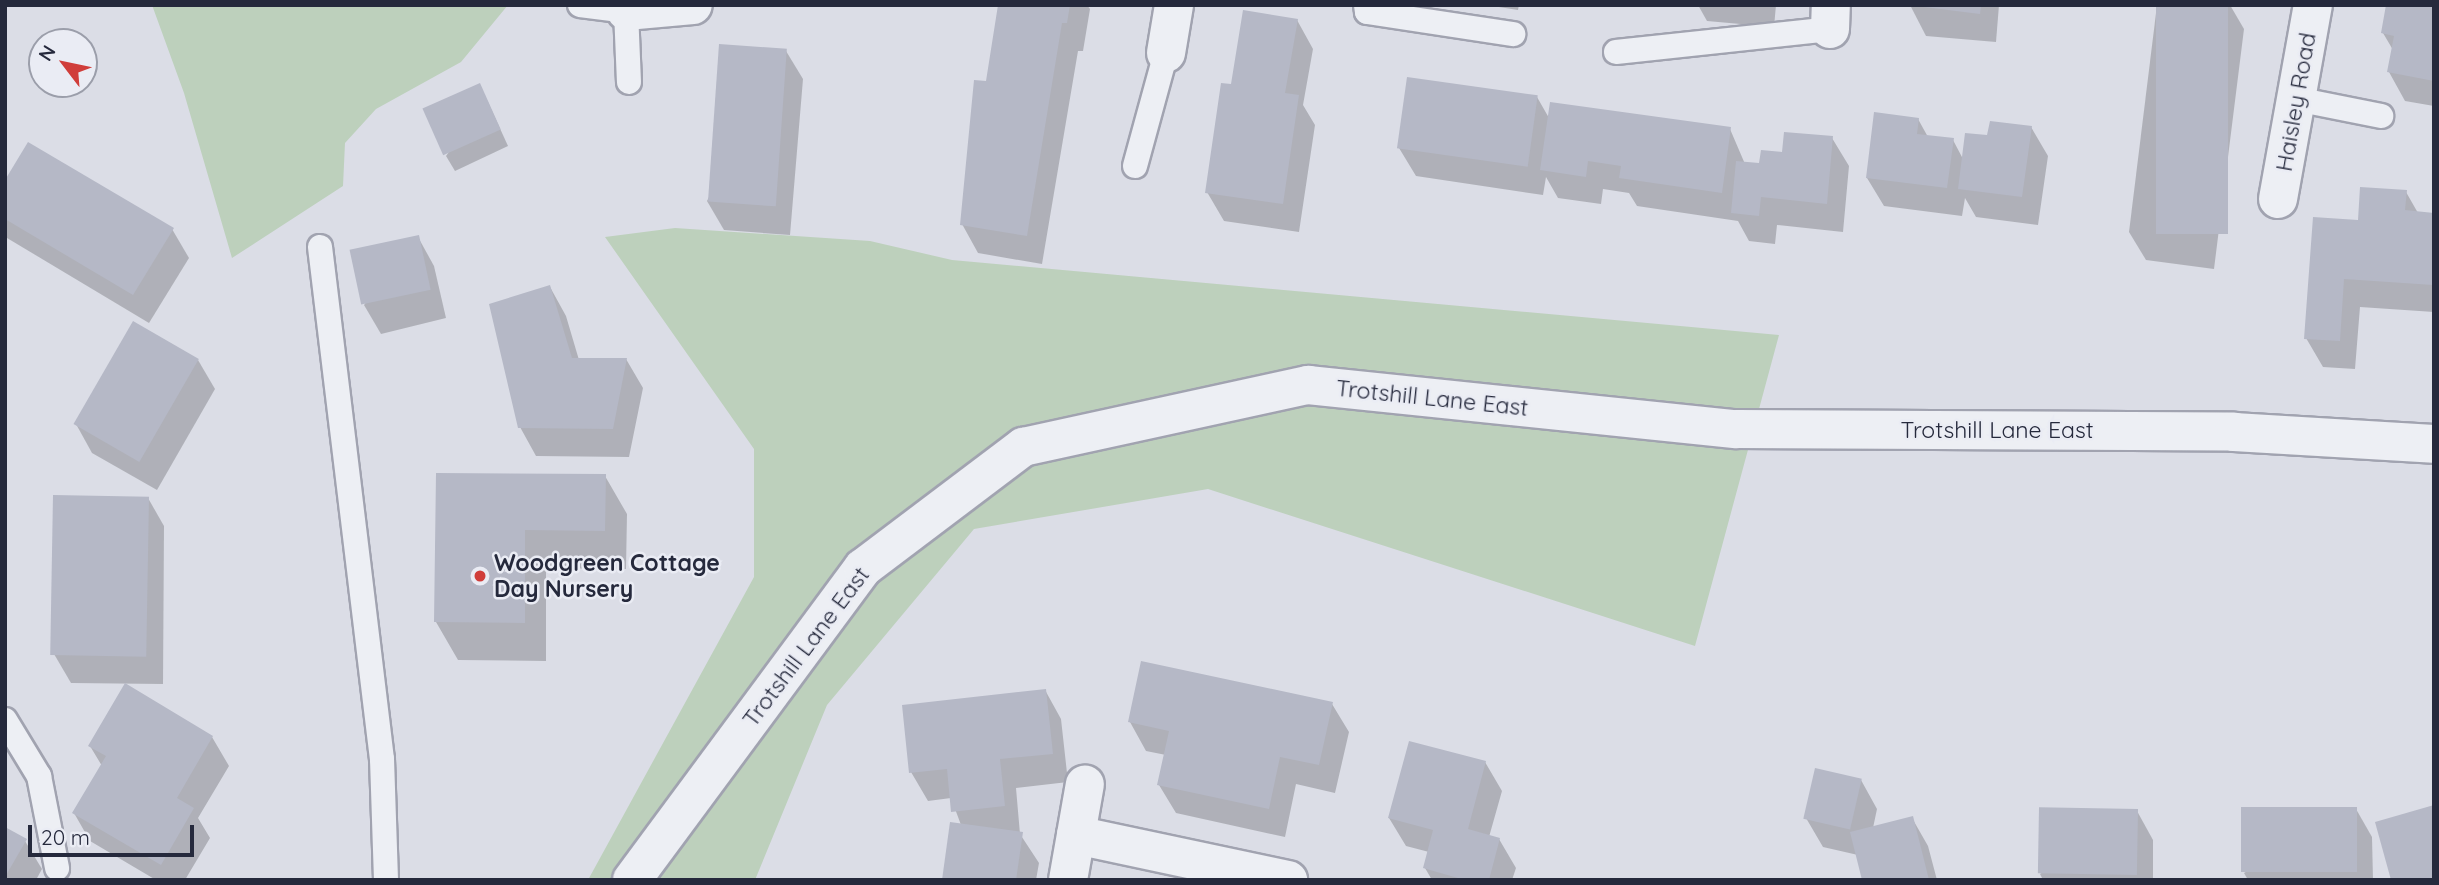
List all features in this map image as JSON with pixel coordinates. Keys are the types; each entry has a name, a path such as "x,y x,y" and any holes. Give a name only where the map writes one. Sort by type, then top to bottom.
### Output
{"street":[{"path":"626,11 693,5"},
{"path":"1166,53 1174,5"},
{"name":"Haisley Road","path":"2278,199 2313,5"},
{"name":"Trotshill Lane East","path":"632,880 863,568 1023,447 1308,385 1737,429 2234,432 2434,444"},
{"path":"1068,880 1085,784"},
{"path":"1076,835 1288,880"}],"lane":[{"path":"580,5 626,11 629,82"},
{"path":"1366,5 1367,12 1513,34"},
{"path":"1616,52 1830,17"},
{"path":"1135,166 1166,53"},
{"path":"2296,99 2381,116"},
{"path":"320,247 382,759 386,880"},
{"path":"5,720 39,776 57,868"}],"green space":[{"path":"152,5 508,5 461,62 376,109 345,143 343,186 232,258 184,93"},
{"path":"675,228 870,241 952,260 1779,335 1695,646 1208,489 974,529 827,705 755,880 588,880 754,577 754,449 605,237"}],"building":[{"path":"998,5 1070,5 1067,23 1062,23 1027,236 960,225 974,80 986,81"},
{"path":"1908,5 1981,5 1980,14"},
{"path":"2156,5 2228,5 2228,234 2156,234"},
{"path":"2386,5 2434,5 2434,81 2387,72 2394,36 2381,33"},
{"path":"1243,10 1298,19 1285,93 1299,95 1283,204 1205,193 1221,83 1231,84"},
{"path":"719,44 787,49 776,206 708,202"},
{"path":"1407,77 1538,95 1528,167 1397,148"},
{"path":"480,83 501,130 443,155 422,109"},
{"path":"1550,102 1731,127 1722,193 1619,178 1621,166 1588,161 1586,177 1540,170"},
{"path":"1874,112 1919,118 1917,134 1954,138 1947,188 1866,178"},
{"path":"1990,121 2032,126 2022,197 1958,189 1965,133 1987,135"},
{"path":"1784,132 1833,136 1827,204 1761,197 1759,216 1731,213 1736,161 1759,163 1761,150 1782,152"},
{"path":"28,142 174,228 133,295 5,219 5,180"},
{"path":"2360,187 2407,190 2405,210 2434,213 2433,285 2344,279 2340,341 2304,339 2313,217 2358,220"},
{"path":"419,235 431,290 361,305 350,250"},
{"path":"550,285 572,358 627,358 613,429 518,428 489,304"},
{"path":"133,321 199,359 139,462 74,424"},
{"name":"Woodgreen Cottage Day Nursery","path":"436,473 606,474 605,531 525,530 525,623 434,622"},
{"path":"53,495 149,497 146,657 50,655"},
{"path":"1141,661 1333,702 1319,765 1280,757 1269,809 1157,785 1169,731 1128,722"},
{"path":"125,683 213,736 177,798 194,808 161,865 72,813 106,756 88,746"},
{"path":"1046,689 1053,754 1000,759 1005,806 951,812 947,769 909,773 902,705"},
{"path":"1409,741 1486,761 1468,829 1500,838 1489,880 1465,880 1423,868 1433,830 1388,818"},
{"path":"1815,768 1862,779 1850,829 1803,819"},
{"path":"2434,805 2434,880 2391,880 2375,822"},
{"path":"2039,807 2138,809 2137,875 2038,873"},
{"path":"2241,807 2357,807 2357,872 2241,872"},
{"path":"1913,816 1929,880 1862,880 1850,832"},
{"path":"950,822 1023,832 1016,880 942,880"},
{"path":"5,827 27,839 5,877"}],"place":[{"name":"Woodgreen Cottage Day Nursery","path":"480,576"}]}
